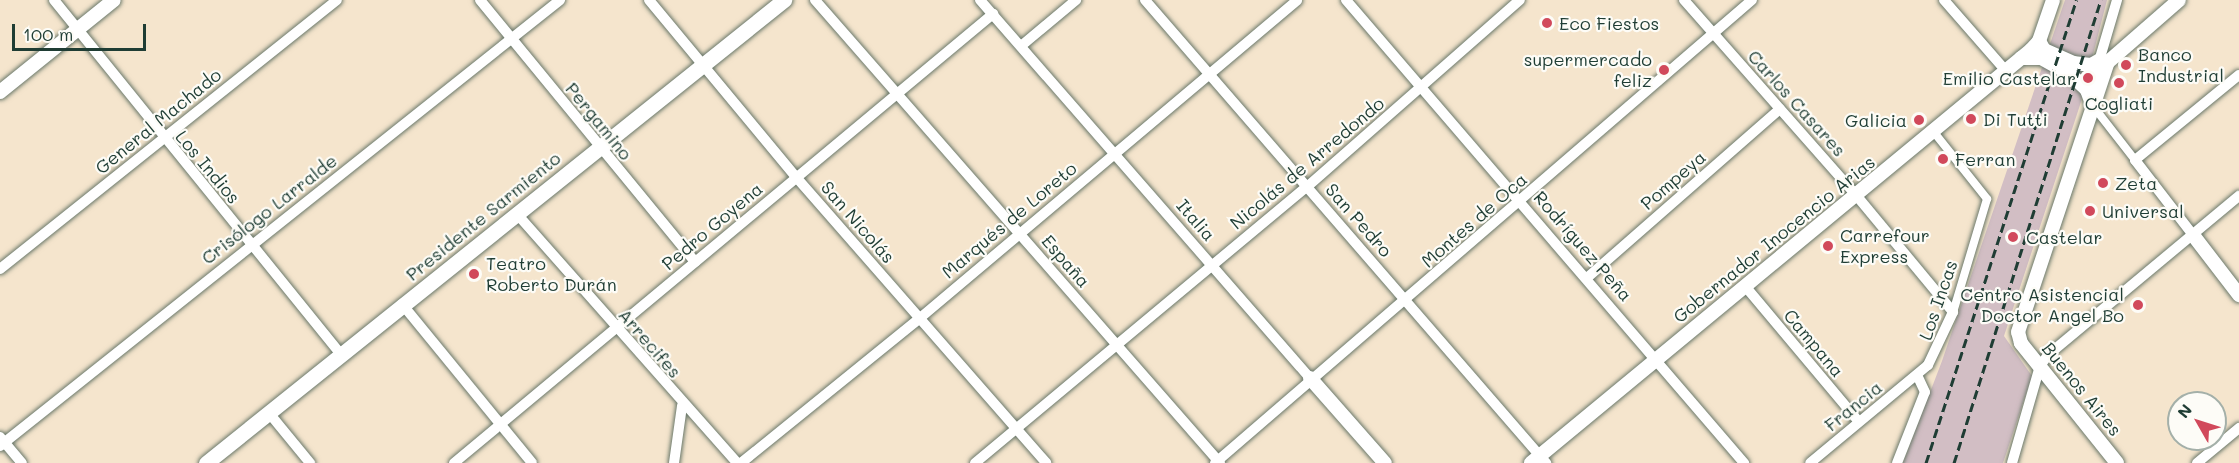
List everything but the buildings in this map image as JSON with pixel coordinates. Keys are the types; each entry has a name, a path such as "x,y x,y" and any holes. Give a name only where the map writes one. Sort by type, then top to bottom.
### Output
{"main road":[{"name":"Presidente Sarmiento","path":"206,463 784,0"}],"street":[{"name":"Los Indios","path":"54,0 340,354"},
{"path":"0,92 114,0"},
{"name":"General Machado","path":"0,268 337,0"},
{"name":"Pergamino","path":"480,0 695,261"},
{"name":"Crisólogo Larralde","path":"2,442 560,0"},
{"name":"San Nicolás","path":"648,0 796,177 1046,463"},
{"name":"España","path":"815,0 1118,345 1217,462"},
{"name":"Italia","path":"980,0 1385,463"},
{"path":"1021,46 1076,0"},
{"name":"San Pedro","path":"1144,0 1407,300 1539,460"},
{"name":"Marqués de Loreto","path":"739,463 920,318 1297,0"},
{"name":"Rodríguez Peña","path":"1346,0 1522,200 1744,463"},
{"name":"Nicolás de Arredondo","path":"975,463 1118,345 1210,265 1308,186 1520,0"},
{"name":"Carlos Casares","path":"1684,0 1856,195 1953,312"},
{"name":"Montes de Oca","path":"1217,462 1310,378 1407,300 1752,0"},
{"path":"1944,0 2005,70"},
{"path":"2053,0 2039,41 2044,50 2073,63 2091,65 2105,59 2179,0"},
{"path":"2091,104 2105,59 2117,0"},
{"name":"Pedro Goyena","path":"454,463 993,15"},
{"name":"Gobernador Inocencio Arias","path":"1539,460 1657,358 1933,132 2039,41"},
{"path":"2021,57 2041,58 2070,74 2086,90 2091,104 2239,294"},
{"path":"2134,160 2239,75"},
{"name":"Buenos Aires","path":"2091,104 2018,338 2117,463"},
{"name":"Pompeya","path":"1588,277 1780,109"},
{"name":"Los Incas","path":"1917,375 1938,350 1953,312 1987,205 1985,194 1933,132"},
{"path":"2012,463 2040,366 2048,355 2239,196"},
{"name":"Arrecifes","path":"517,214 682,406 739,463"},
{"name":"Campana","path":"1745,286 1859,422"},
{"path":"402,304 532,463"},
{"path":"1897,463 1925,393 1917,375"},
{"name":"Francia","path":"1810,463 1917,375"},
{"path":"674,463 682,406"},
{"path":"269,412 310,463"},
{"path":"2197,463 2239,428"},
{"path":"2,442 22,463"}],"shaded area":[{"path":"2065,0 2107,0 2080,105 2004,336 2032,376 2003,463 1903,463 1942,361"}],"railway":[{"path":"1926,463 2076,0"},
{"path":"1954,463 2101,0"}],"place":[{"name":"Eco Fiestos","path":"1547,23"},
{"name":"Banco Industrial","path":"2126,65"},
{"name":"supermercado feliz","path":"1664,70"},
{"name":"Emilio Castelar","path":"2088,78"},
{"name":"Cogliati","path":"2119,83"},
{"name":"Di Tutti","path":"1971,119"},
{"name":"Galicia","path":"1919,120"},
{"name":"Ferran","path":"1943,159"},
{"name":"Zeta","path":"2103,183"},
{"name":"Universal","path":"2090,211"},
{"name":"Castelar","path":"2013,237"},
{"name":"Carrefour Express","path":"1828,246"},
{"name":"Teatro Roberto Durán","path":"474,274"},
{"name":"Centro Asistencial Doctor Angel Bo","path":"2138,305"}]}
